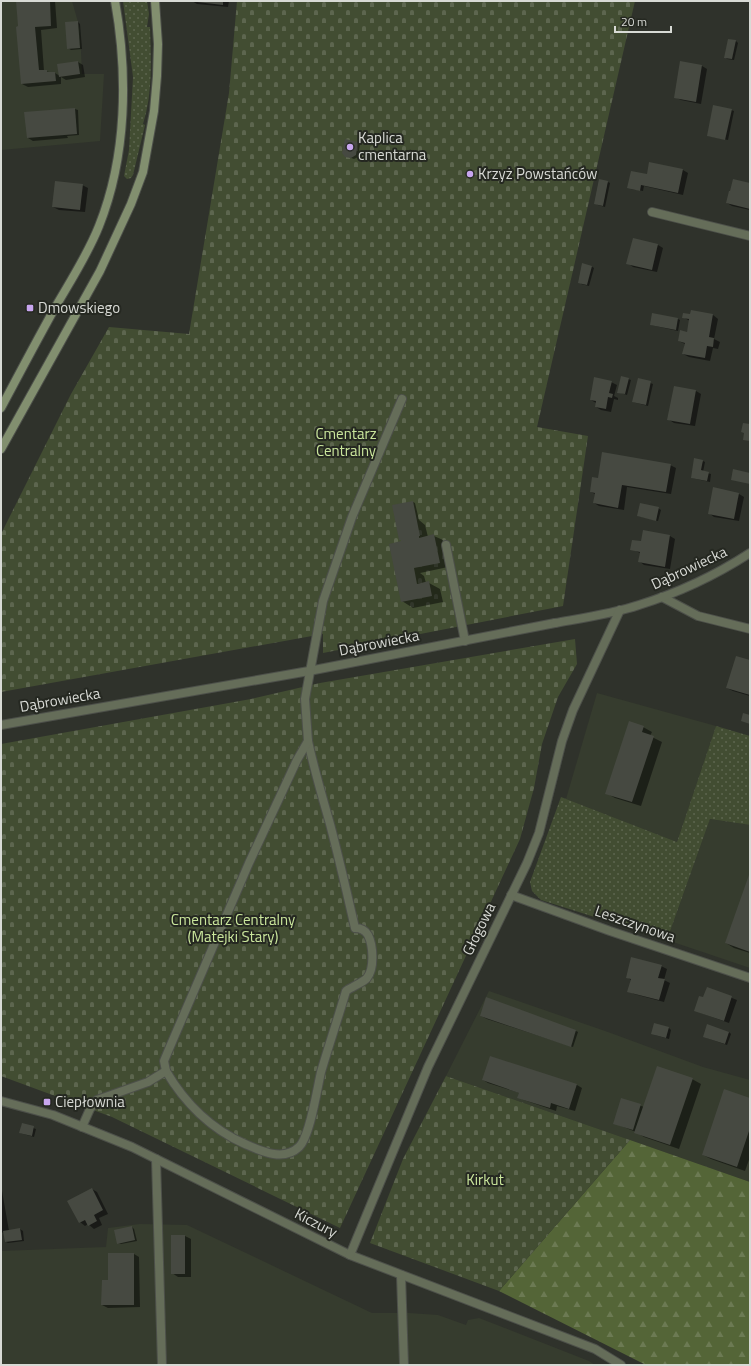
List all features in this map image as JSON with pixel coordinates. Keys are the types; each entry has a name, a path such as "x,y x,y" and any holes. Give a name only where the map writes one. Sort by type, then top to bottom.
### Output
{"main road":[{"path":"1,408 99,226 114,181 121,134 122,88 121,52 115,1"},
{"path":"1,449 100,271 131,204 143,172 154,111 157,76 158,44 154,1"}],"street":[{"path":"652,212 750,236"},
{"path":"308,741 297,760 249,863 164,1061 166,1071 183,1097 217,1128 241,1142 268,1153 278,1154 293,1151 304,1141 308,1130 321,1072 346,991 367,978 372,964 368,935 360,928 355,928 330,823 314,769 308,741 305,699 323,600 352,517 402,399"},
{"path":"446,545 465,641"},
{"name":"Dąbrowiecka","path":"1,725 310,671 620,610 662,597 693,584 729,566 750,553"},
{"path":"662,597 698,616 750,629"},
{"name":"Głogowa","path":"350,1255 428,1067 511,895 539,833 562,741 573,710 620,610"},
{"name":"Leszczynowa","path":"511,895 610,931 750,978"},
{"path":"82,1127 90,1109 97,1100 148,1082 166,1071"},
{"name":"Kiczury","path":"1,1101 52,1115 132,1147 350,1255 595,1348 621,1365"},
{"path":"156,1159 162,1365"},
{"path":"401,1275 404,1365"}],"shaded area":[{"path":"1,1 72,1 80,29 82,74 104,74 100,141 1,150"},
{"path":"597,693 716,726 677,842 566,799"},
{"path":"710,819 750,825 750,968 667,940"},
{"path":"489,991 703,1067 750,1080 750,1182 446,1076"},
{"path":"140,1224 187,1225 372,1313 438,1315 466,1325 468,1320 479,1318 589,1361 595,1365 1,1365 1,1251 106,1247 108,1228"}],"green space":[{"path":"123,1 147,1 149,14 147,27 150,27 151,51 150,88 143,124 145,125 133,175 131,178 127,179 124,176 129,150 133,77"},
{"name":"Cmentarz Centralny","path":"237,1 635,1 537,427 588,436 563,606 323,653 323,634 1,692 1,534 71,394 109,327 189,334 229,93"},
{"name":"Cmentarz Centralny (Matejki Stary)","path":"575,639 577,664 558,697 542,744 534,788 520,839 340,1228 112,1117 1,1076 1,744 251,699 320,683"},
{"path":"716,726 750,736 750,825 710,819 667,940 541,900 532,891 530,882 561,797 677,842"},
{"name":"Kirkut","path":"446,1076 630,1140 499,1291 370,1243 403,1159"},
{"path":"630,1140 750,1182 750,1365 646,1365 499,1291"}],"building":[{"path":"16,1 50,1 51,26 35,27 39,70 55,72 56,81 21,84 16,27 18,26"},
{"path":"223,1 223,5 197,2"},
{"path":"78,21 80,48 67,49 65,22"},
{"path":"728,39 736,40 732,59 724,58"},
{"path":"78,61 80,74 59,77 57,64"},
{"path":"680,61 702,65 696,102 674,98"},
{"path":"713,105 732,109 725,140 707,136"},
{"path":"75,108 77,134 27,138 24,112"},
{"name":"Kaplica cmentarna","path":"345,139 358,142 356,155 351,158 345,157 342,153"},
{"path":"649,162 683,169 678,193 641,185 640,191 627,188 631,171 647,174"},
{"path":"599,179 608,181 603,206 594,204"},
{"path":"733,179 750,183 750,209 726,203"},
{"path":"55,181 83,184 80,210 52,207"},
{"path":"633,238 658,244 652,270 626,264"},
{"path":"582,263 592,266 587,285 578,283"},
{"path":"691,310 713,314 709,337 714,338 713,347 707,346 705,358 682,354 685,343 678,341 680,330 687,332 689,319 682,318 683,313 690,314"},
{"path":"652,313 678,318 676,330 650,325"},
{"path":"621,376 629,378 625,394 617,393"},
{"path":"594,377 612,381 609,393 613,394 612,398 608,397 606,409 595,407 596,401 590,400"},
{"path":"638,378 651,381 646,405 632,402"},
{"path":"674,386 696,390 690,424 667,420"},
{"path":"743,423 750,424 750,441 743,440 744,433 741,432"},
{"path":"602,452 671,464 666,492 622,485 618,508 593,503 595,493 590,492 592,477 598,478"},
{"path":"694,458 703,460 701,470 709,472 707,481 691,478"},
{"path":"733,469 750,473 750,484 731,480"},
{"path":"713,487 739,493 734,519 708,514"},
{"path":"413,501 420,536 419,538 434,534 440,563 414,568 417,584 429,581 432,596 401,602 389,544 401,541 399,540 392,505"},
{"path":"640,503 659,507 656,521 637,516"},
{"path":"643,530 670,535 665,567 638,562 640,552 630,550 632,540 641,541"},
{"path":"736,656 750,660 750,695 726,688"},
{"path":"743,713 750,715 750,724 741,721"},
{"path":"629,721 644,726 642,732 654,736 632,802 605,794"},
{"path":"750,872 750,952 725,943"},
{"path":"631,957 662,965 658,978 665,979 659,1000 627,992 631,979 626,978"},
{"path":"707,987 732,996 724,1021 694,1011 699,996 703,997"},
{"path":"486,997 576,1030 571,1047 480,1016"},
{"path":"654,1023 669,1027 666,1038 651,1034"},
{"path":"707,1024 729,1032 725,1044 703,1037"},
{"path":"490,1056 577,1084 569,1109 551,1103 550,1108 517,1098 519,1093 482,1080"},
{"path":"657,1066 693,1078 670,1145 634,1133"},
{"path":"724,1089 750,1098 750,1128 737,1167 702,1155"},
{"path":"621,1098 641,1104 633,1130 613,1124"},
{"path":"22,1123 34,1126 32,1136 19,1133"},
{"path":"92,1188 103,1210 94,1215 97,1221 88,1226 85,1220 79,1223 67,1201"},
{"path":"132,1226 135,1240 117,1244 114,1230"},
{"path":"20,1228 22,1240 5,1242 3,1231"},
{"path":"171,1235 185,1235 185,1274 171,1274"},
{"path":"108,1253 134,1253 134,1305 101,1305 102,1280 108,1280"}],"place":[{"name":"Kaplica cmentarna","path":"350,147"},
{"name":"Krzyż Powstańców","path":"470,174"},
{"name":"Dmowskiego","path":"30,308"},
{"name":"Ciepłownia","path":"47,1102"}]}
